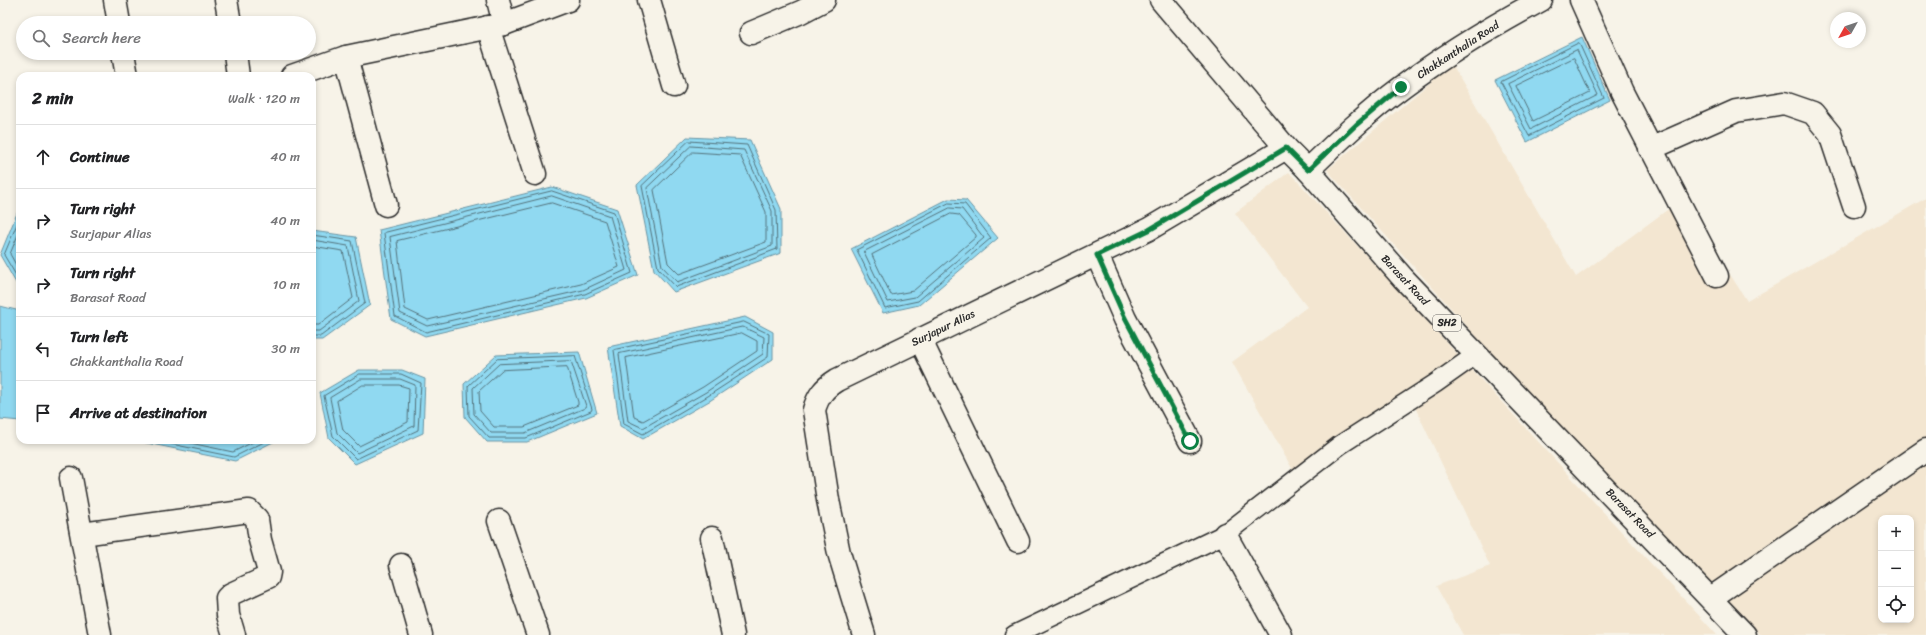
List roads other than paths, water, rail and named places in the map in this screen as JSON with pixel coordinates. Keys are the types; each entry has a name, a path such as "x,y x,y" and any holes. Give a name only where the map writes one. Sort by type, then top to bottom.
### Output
{"street":[{"path":"115,0 118,16"},
{"path":"226,0 229,16"},
{"path":"498,0 496,26 535,174"},
{"path":"303,72 346,57 496,26 568,0"},
{"path":"649,0 674,86"},
{"path":"751,33 801,12 824,0"},
{"name":"Barasat Road","path":"1161,0 1286,148 1308,170 1403,278 1745,635"},
{"name":"Chakkanthalia Road","path":"1308,170 1356,125 1401,87 1488,28 1541,0"},
{"path":"1581,0 1622,92 1650,149 1717,276"},
{"path":"346,57 386,205"},
{"path":"124,60 126,72"},
{"path":"236,60 237,72"},
{"path":"1650,149 1736,111 1784,103 1813,113 1830,134 1854,206"},
{"name":"Surjapur Alias","path":"864,635 839,553 814,410 817,400 826,387 837,380 920,339 1149,230 1286,148"},
{"path":"1097,255 1125,318 1190,441"},
{"path":"920,339 1018,541"},
{"path":"1711,598 1926,450"},
{"path":"72,478 100,635"},
{"path":"82,534 249,512 257,519 268,577 231,594 227,598 228,615 234,635"},
{"path":"499,521 538,635"},
{"path":"1225,534 1281,635"},
{"path":"712,538 733,635"},
{"path":"401,565 421,635"}],"lane":[{"path":"1014,635 1225,534 1340,445 1436,383 1477,354"}],"water":[{"path":"1582,37 1610,100 1527,142 1495,80"},
{"path":"687,137 750,140 781,209 781,253 674,292 654,270 637,185"},
{"path":"552,187 617,209 638,275 586,298 425,336 391,319 379,230"},
{"path":"948,199 966,200 998,238 919,305 883,313 851,249"},
{"path":"16,216 16,283 0,255"},
{"path":"316,232 356,237 370,305 322,340 316,340"},
{"path":"0,306 16,310 16,421 0,419"},
{"path":"745,317 773,332 773,359 711,400 643,439 620,426 608,347"},
{"path":"579,352 597,413 527,442 487,442 465,417 464,384 496,355"},
{"path":"359,370 402,370 425,379 423,433 355,464 329,438 320,393"},
{"path":"152,444 269,444 235,461"}]}
